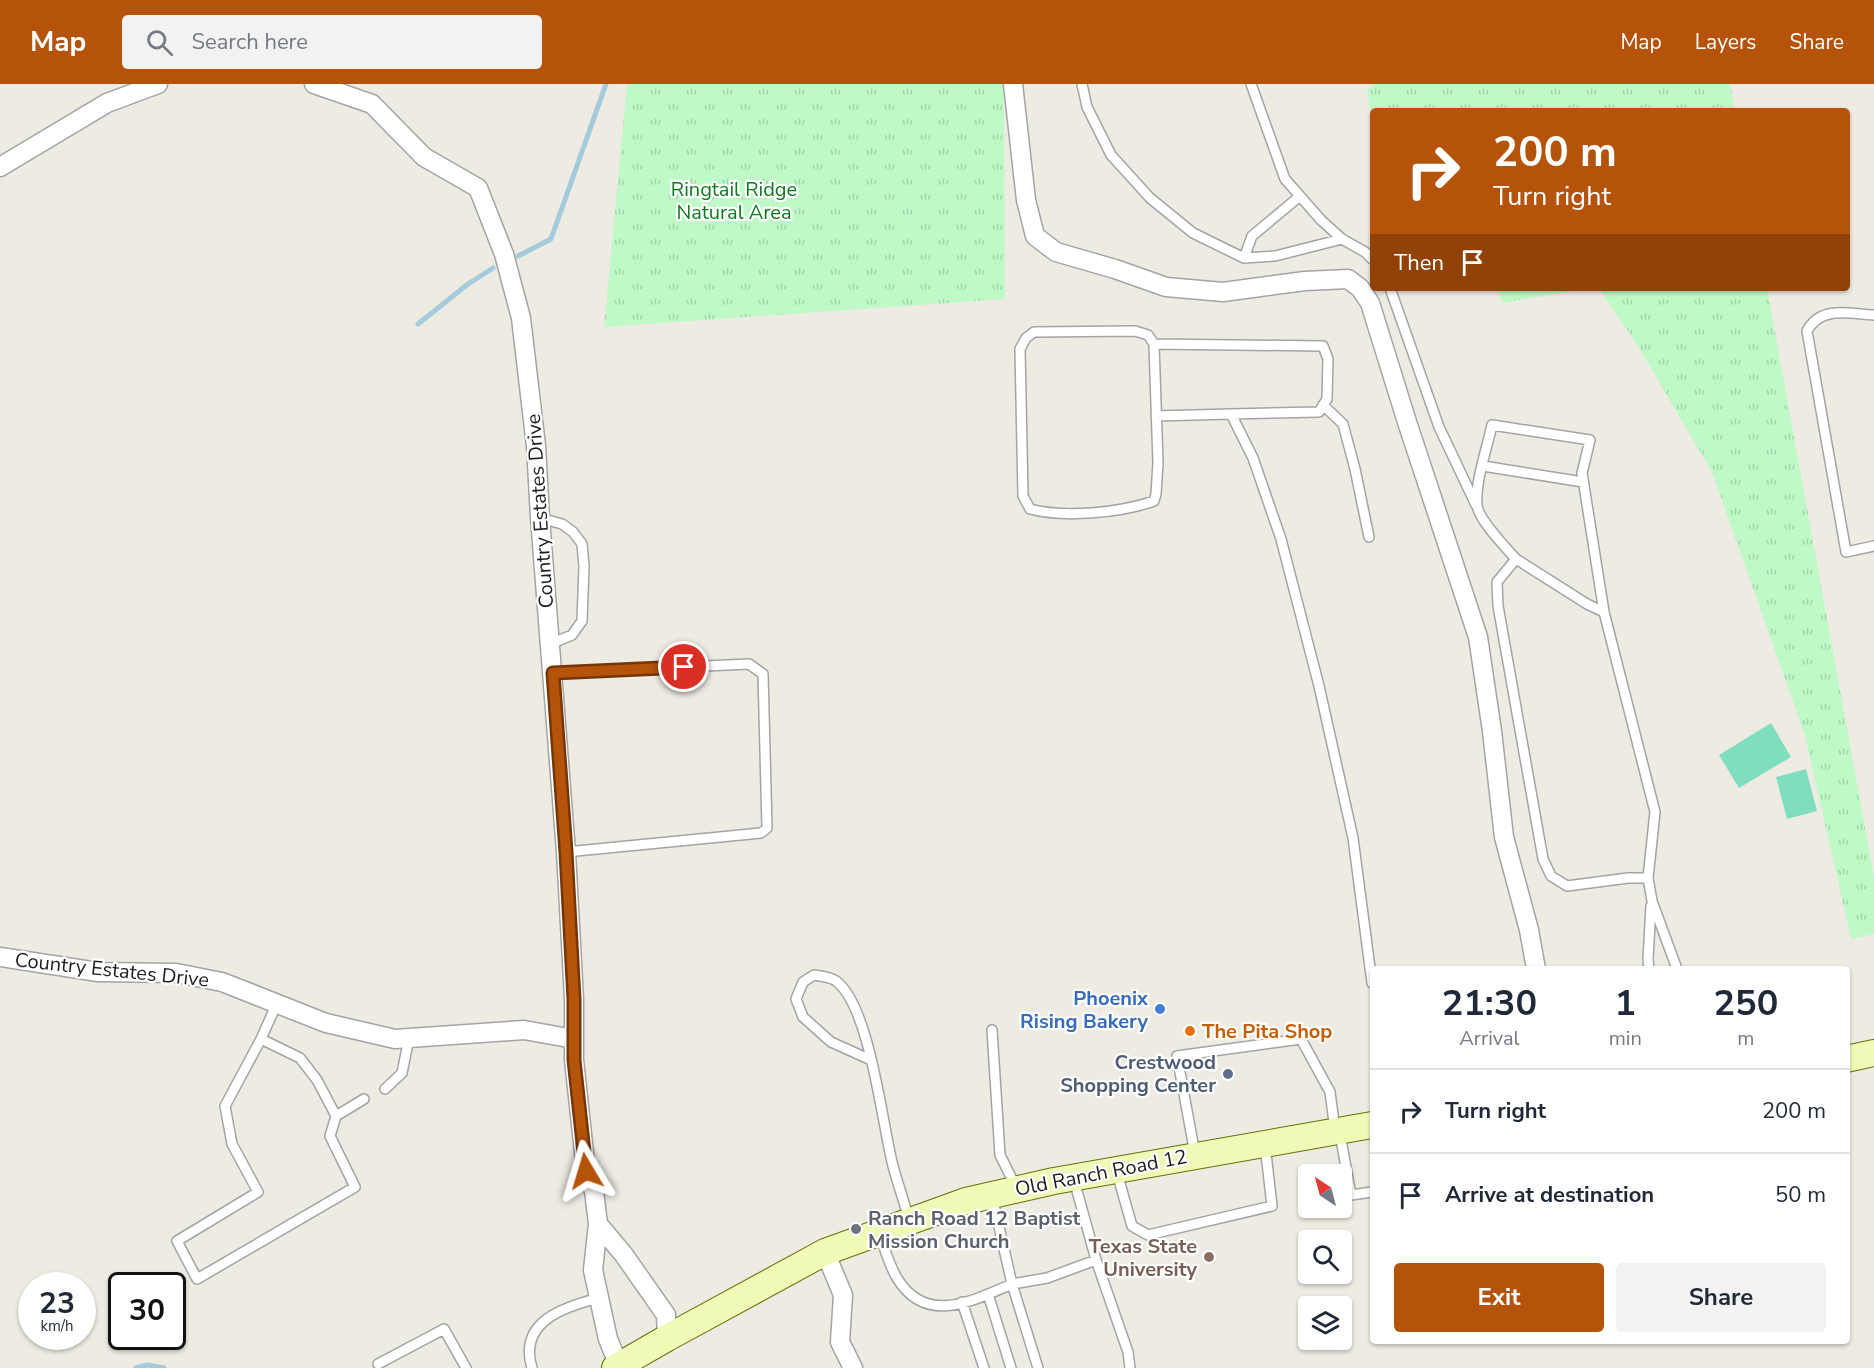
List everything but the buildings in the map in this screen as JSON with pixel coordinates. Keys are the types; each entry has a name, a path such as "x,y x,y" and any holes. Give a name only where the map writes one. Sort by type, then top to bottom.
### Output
{"main road":[{"path":"1850,1057 1874,1053"},
{"name":"Old Ranch Road 12","path":"617,1367 825,1252 966,1201 1195,1155 1370,1125"}],"street":[{"path":"0,167 107,103 158,84"},
{"name":"Country Estates Drive","path":"314,84 372,104 424,157 478,188 504,254 521,318 536,446 566,852 574,999 575,1071 586,1171 594,1191 598,1224 593,1270 608,1339 617,1367"},
{"path":"1013,84 1026,200 1035,236 1056,252 1115,268 1166,287 1223,292 1305,281 1348,279 1360,288 1370,303 1478,637 1504,837 1529,930 1535,966"},
{"name":"Country Estates Drive","path":"0,957 98,972 176,973 222,982 326,1023 395,1039 524,1030 574,1039"},
{"path":"598,1224 624,1255 666,1315 667,1338"},
{"path":"825,1252 843,1295 840,1342 853,1368"}],"lane":[{"path":"1082,84 1087,107 1111,155 1150,198 1193,233 1244,258 1275,256 1342,239"},
{"path":"1251,84 1285,179 1342,239 1370,257"},
{"path":"1244,258 1252,236 1300,196"},
{"path":"1391,291 1439,427 1477,507 1493,533 1516,559 1604,612"},
{"path":"1874,315 1828,313 1813,320 1807,331 1846,552 1874,546"},
{"path":"1135,331 1148,335 1154,344 1156,416 1158,463 1154,501 1141,506 1107,512 1046,513 1030,509 1023,496 1020,349 1026,338 1034,332 1135,331"},
{"path":"1154,344 1323,346 1328,359 1327,399 1319,412 1156,416"},
{"path":"1323,405 1343,424 1356,469 1369,537"},
{"path":"1231,414 1253,458 1281,539 1319,686 1353,838 1370,968"},
{"path":"1477,507 1492,425 1590,440 1582,473 1604,612 1655,812 1648,878 1652,901 1676,966"},
{"path":"1483,466 1584,482"},
{"path":"540,518 562,524 573,532 582,544 584,566 582,621 572,635 550,644"},
{"path":"1516,559 1497,582 1498,606 1544,859 1551,876 1568,886 1628,878 1648,878"},
{"path":"553,673 749,664 763,674 766,828 761,833 566,852"},
{"path":"1649,966 1652,901"},
{"path":"871,1060 831,1042 802,1017 796,999 803,982 814,975 836,980 854,1004 863,1027 871,1060 893,1166 910,1221"},
{"path":"277,1003 225,1106 232,1144 258,1192 177,1241 197,1280 355,1188 330,1136 336,1116 364,1099"},
{"path":"992,1030 999,1155 1012,1284 1038,1368"},
{"path":"261,1038 300,1058 317,1080 336,1116"},
{"path":"385,1089 402,1073 409,1038"},
{"path":"1195,1155 1177,1056 1301,1040 1330,1092 1351,1195 1370,1192"},
{"path":"1116,1170 1132,1226 1148,1234 1272,1206 1264,1143"},
{"path":"1073,1178 1096,1260 1128,1352 1130,1368"},
{"path":"879,1233 895,1276 905,1290 921,1303 938,1307 988,1294 1012,1284 1047,1278 1096,1260"},
{"path":"988,1294 1011,1368"},
{"path":"532,1368 528,1355 530,1340 538,1325 556,1314 599,1298"},
{"path":"962,1302 984,1368"},
{"path":"378,1364 444,1329 466,1368"}],"green space":[{"name":"Ringtail Ridge Natural Area","path":"627,84 1004,84 1005,299 604,327"},
{"path":"1373,84 1730,84 1734,108 1370,108 1367,89"},
{"path":"1499,291 1572,291 1502,303"},
{"path":"1600,291 1768,291 1874,877 1874,934 1851,939 1805,736 1712,472 1636,343"},
{"path":"1771,723 1791,757 1739,788 1719,755"},
{"path":"1806,769 1817,811 1787,819 1776,777"}],"waterway":[{"path":"518,256 551,239 606,84"},
{"path":"418,324 468,284 493,268"},
{"path":"136,1368 147,1365 164,1368"}],"place":[{"name":"Phoenix Rising Bakery","path":"1160,1009"},
{"name":"The Pita Shop","path":"1190,1031"},
{"name":"Crestwood Shopping Center","path":"1228,1074"},
{"name":"Ranch Road 12 Baptist Mission Church","path":"856,1229"},
{"name":"Texas State University","path":"1209,1257"}],"route":[{"path":"586,1171 574,1060 574,999 553,673 684,667"}]}
